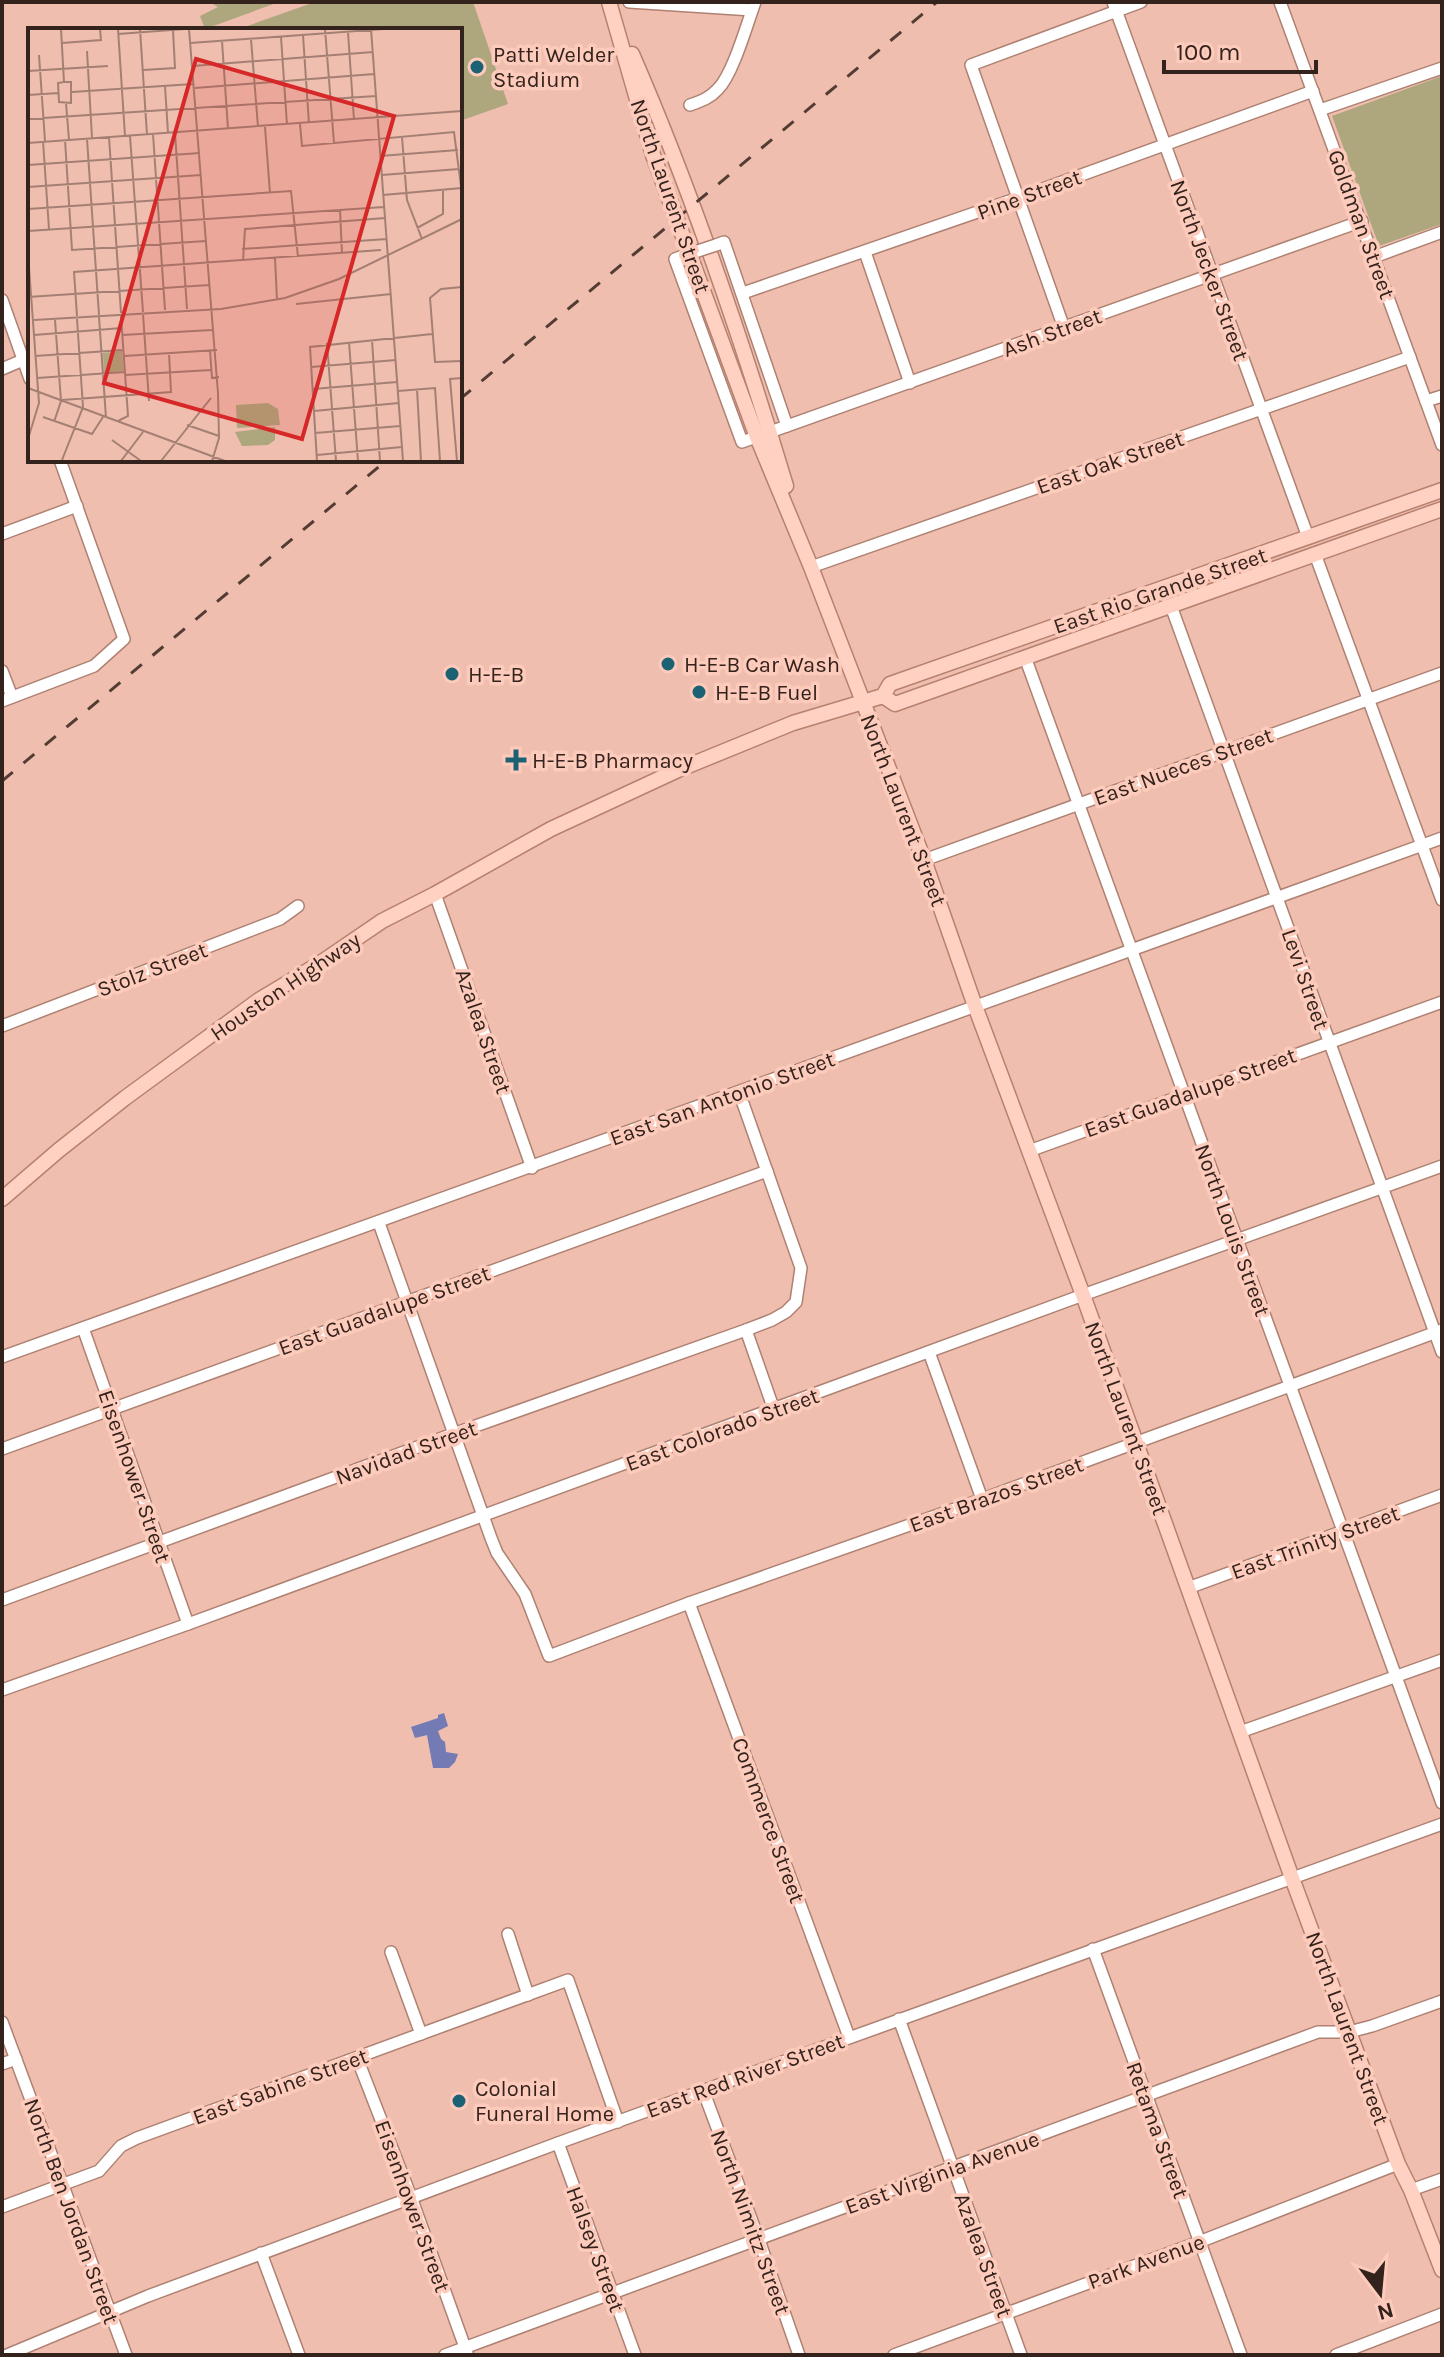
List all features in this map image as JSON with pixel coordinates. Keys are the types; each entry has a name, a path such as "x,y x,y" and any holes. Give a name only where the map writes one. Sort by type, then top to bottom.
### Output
{"main road":[{"name":"North Laurent Street","path":"764,435 713,262 665,131 609,2 653,155 764,435 811,567 924,860 1292,1878 1398,2164 1442,2270"},
{"name":"East Rio Grande Street","path":"592,809 793,723 883,696 890,684 1442,490"},
{"path":"1422,516 1430,504 1442,499"},
{"name":"East Rio Grande Street","path":"883,696 895,704 1442,509"},
{"name":"Houston Highway","path":"2,1199 125,1098 259,1000 382,921 592,809"}],"street":[{"path":"629,2 754,6 720,87 708,98 690,105"},
{"path":"1064,328 971,65 1114,6 1141,2"},
{"name":"Goldman Street","path":"1280,2 1442,445"},
{"name":"North Jecker Street","path":"1114,6 1308,537"},
{"path":"1320,110 1442,68"},
{"name":"Pine Street","path":"743,293 1313,91"},
{"name":"Ash Street","path":"743,293 724,242 675,259 742,442 1362,221"},
{"path":"1374,257 1442,232"},
{"path":"865,252 910,383"},
{"path":"743,293 787,426"},
{"path":"2,300 28,374"},
{"name":"East Oak Street","path":"811,567 1410,357"},
{"path":"2,369 23,360"},
{"path":"1426,401 1442,396"},
{"path":"2,671 7,699 94,666 124,639 61,462"},
{"path":"2,534 77,506"},
{"path":"1315,554 1442,900"},
{"name":"Levi Street","path":"1171,606 1382,1189 1438,1332 1442,1352"},
{"name":"North Louis Street","path":"1025,657 1442,1803"},
{"name":"East Nueces Street","path":"924,860 1442,673"},
{"name":"East San Antonio Street","path":"2,1357 1442,838"},
{"name":"Azalea Street","path":"435,894 532,1168"},
{"name":"Stolz Street","path":"2,1026 280,919 298,906"},
{"name":"East Guadalupe Street","path":"1029,1151 1442,1002"},
{"path":"739,1092 767,1171"},
{"name":"East Colorado Street","path":"2,1690 1442,1166"},
{"name":"East Guadalupe Street","path":"2,1449 767,1171"},
{"name":"Navidad Street","path":"2,1600 772,1320 796,1302 801,1268 767,1171"},
{"path":"379,1223 483,1516"},
{"name":"Eisenhower Street","path":"83,1328 188,1624"},
{"path":"746,1330 774,1410"},
{"name":"East Brazos Street","path":"483,1516 497,1553 525,1594 549,1656 1438,1332"},
{"path":"929,1352 982,1499"},
{"name":"East Trinity Street","path":"1188,1588 1442,1495"},
{"name":"Commerce Street","path":"689,1603 849,2037"},
{"path":"1240,1732 1442,1660"},
{"name":"East Red River Street","path":"7,2355 148,2296 411,2197 1442,1824"},
{"path":"508,1934 528,1995"},
{"name":"Retama Street","path":"1093,1949 1241,2355"},
{"path":"391,1952 421,2034"},
{"name":"East Sabine Street","path":"2,2207 99,2171 121,2146 137,2138 568,1980 618,2122"},
{"name":"East Virginia Avenue","path":"445,2355 466,2352 612,2293 1318,2032 1349,2032 1442,2001"},
{"name":"Azalea Street","path":"899,2019 1021,2355"},
{"name":"North Ben Jordan Street","path":"2,2022 126,2355"},
{"name":"Eisenhower Street","path":"357,2058 466,2352"},
{"path":"2,2064 16,2059"},
{"name":"North Nimitz Street","path":"703,2090 799,2355"},
{"name":"Halsey Street","path":"558,2143 635,2355"},
{"name":"Park Avenue","path":"894,2355 1199,2242 1398,2164"},
{"path":"1411,2190 1442,2179"},
{"path":"261,2253 299,2355"},
{"path":"1336,2355 1442,2314"}],"shaded area":[{"path":"210,2 279,2 205,28 200,16 218,7"},
{"name":"Patti Welder Stadium","path":"315,2 473,2 508,104 462,120 462,28 242,28"},
{"path":"1442,76 1442,224 1379,246 1332,116"}],"water":[{"path":"444,1713 448,1726 438,1731 445,1742 446,1752 458,1754 449,1768 433,1768 427,1735 415,1738 411,1727"}],"railway":[{"path":"462,397 937,2"},
{"path":"2,781 385,462"}],"place":[{"name":"Patti Welder Stadium","path":"477,67"},
{"name":"H-E-B Car Wash","path":"668,664"},
{"name":"H-E-B","path":"452,674"},
{"name":"H-E-B Fuel","path":"699,692"},
{"name":"H-E-B Pharmacy","path":"516,760"},
{"name":"Colonial Funeral Home","path":"459,2101"}]}
